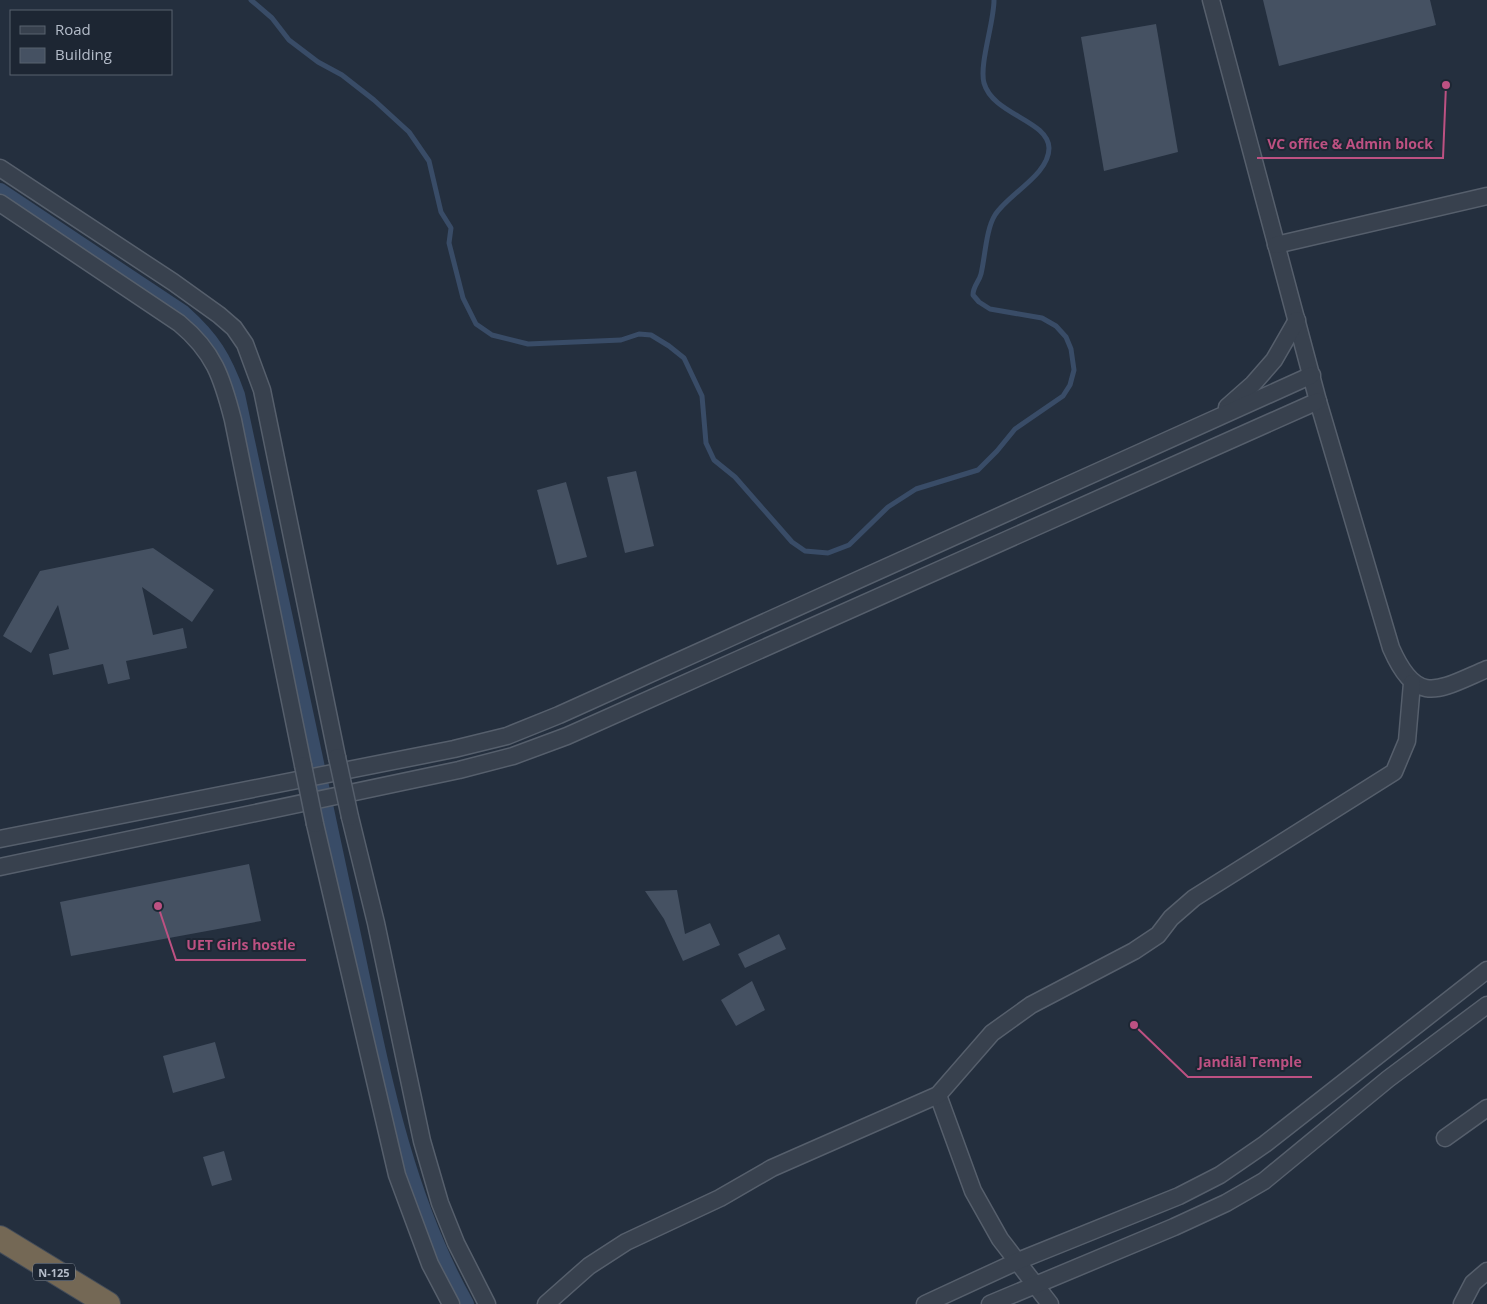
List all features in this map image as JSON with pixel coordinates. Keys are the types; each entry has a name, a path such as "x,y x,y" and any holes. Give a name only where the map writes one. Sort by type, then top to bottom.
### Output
{"highway":[{"name":"N-125","path":"0,1238 95,1301"}],"street":[{"path":"1211,0 1318,400 1391,648 1401,670 1412,683 1427,690 1444,687 1487,669"},
{"path":"0,168 173,282 219,315 234,328 245,344 262,390 337,757 376,923 422,1141 440,1203 456,1243 487,1304"},
{"path":"1276,245 1487,196"},
{"path":"0,202 179,322 202,342 218,369 233,420 315,824 396,1174 430,1264 451,1304"},
{"path":"1212,419 1253,384 1274,360 1297,320"},
{"path":"0,840 454,749 507,736 559,715 1212,419 1312,376"},
{"path":"0,867 459,770 513,756 576,732 1318,400"},
{"path":"546,1304 589,1266 626,1242 720,1198 772,1168 938,1096 992,1032 1031,1005 1134,951 1158,935 1171,918 1194,898 1394,772 1407,741 1412,683"},
{"path":"990,1304 1027,1272 1220,1175 1265,1144 1487,970"},
{"path":"925,1304 1174,1227 1226,1203 1264,1181 1388,1079 1487,1005"},
{"path":"938,1096 973,1191 1000,1239 1050,1304"},
{"path":"1445,1138 1487,1108"},
{"path":"1462,1304 1473,1283 1487,1271"}],"building":[{"path":"1263,0 1430,0 1436,25 1279,66"},
{"path":"1156,24 1178,152 1104,171 1081,37"},
{"path":"636,471 654,546 625,553 607,477"},
{"path":"566,482 587,557 557,565 537,490"},
{"path":"153,548 214,590 192,622 142,587 153,635 183,628 187,648 126,661 130,679 108,684 103,664 53,675 49,654 69,649 58,605 31,653 3,636 40,571"},
{"path":"249,864 261,921 71,956 60,902"},
{"path":"677,890 685,934 710,923 720,945 683,961 664,919 645,891"},
{"path":"779,934 786,949 745,968 738,954"},
{"path":"752,981 765,1010 736,1026 721,1000"},
{"path":"215,1042 225,1078 173,1093 163,1056"},
{"path":"224,1151 232,1180 212,1186 203,1157"}],"waterway":[{"path":"251,0 272,18 289,40 318,62 342,75 374,100 409,132 429,161 441,212 451,228 449,243 463,298 476,324 492,335 528,344 621,340 639,334 651,335 669,346 684,358 702,396 706,443 714,460 735,477 792,542 805,551 828,553 849,545 888,507 916,489 978,470 1015,429 1063,396 1070,385 1074,370 1071,349 1066,337 1056,326 1042,318 990,309 979,302 973,295 981,274 988,236 995,215 1001,207 1035,176 1047,158 1049,148 1046,138 1040,131 998,103 989,94 984,83 983,65 994,0"},
{"path":"0,191 183,313 202,332 216,350 227,370 237,395 372,1023 395,1120 408,1167 425,1214 444,1260 466,1304"}],"place":[{"name":"VC office & Admin block","path":"1446,85"},
{"name":"UET Girls hostle","path":"158,906"},
{"name":"Jandiāl Temple","path":"1134,1025"}]}
